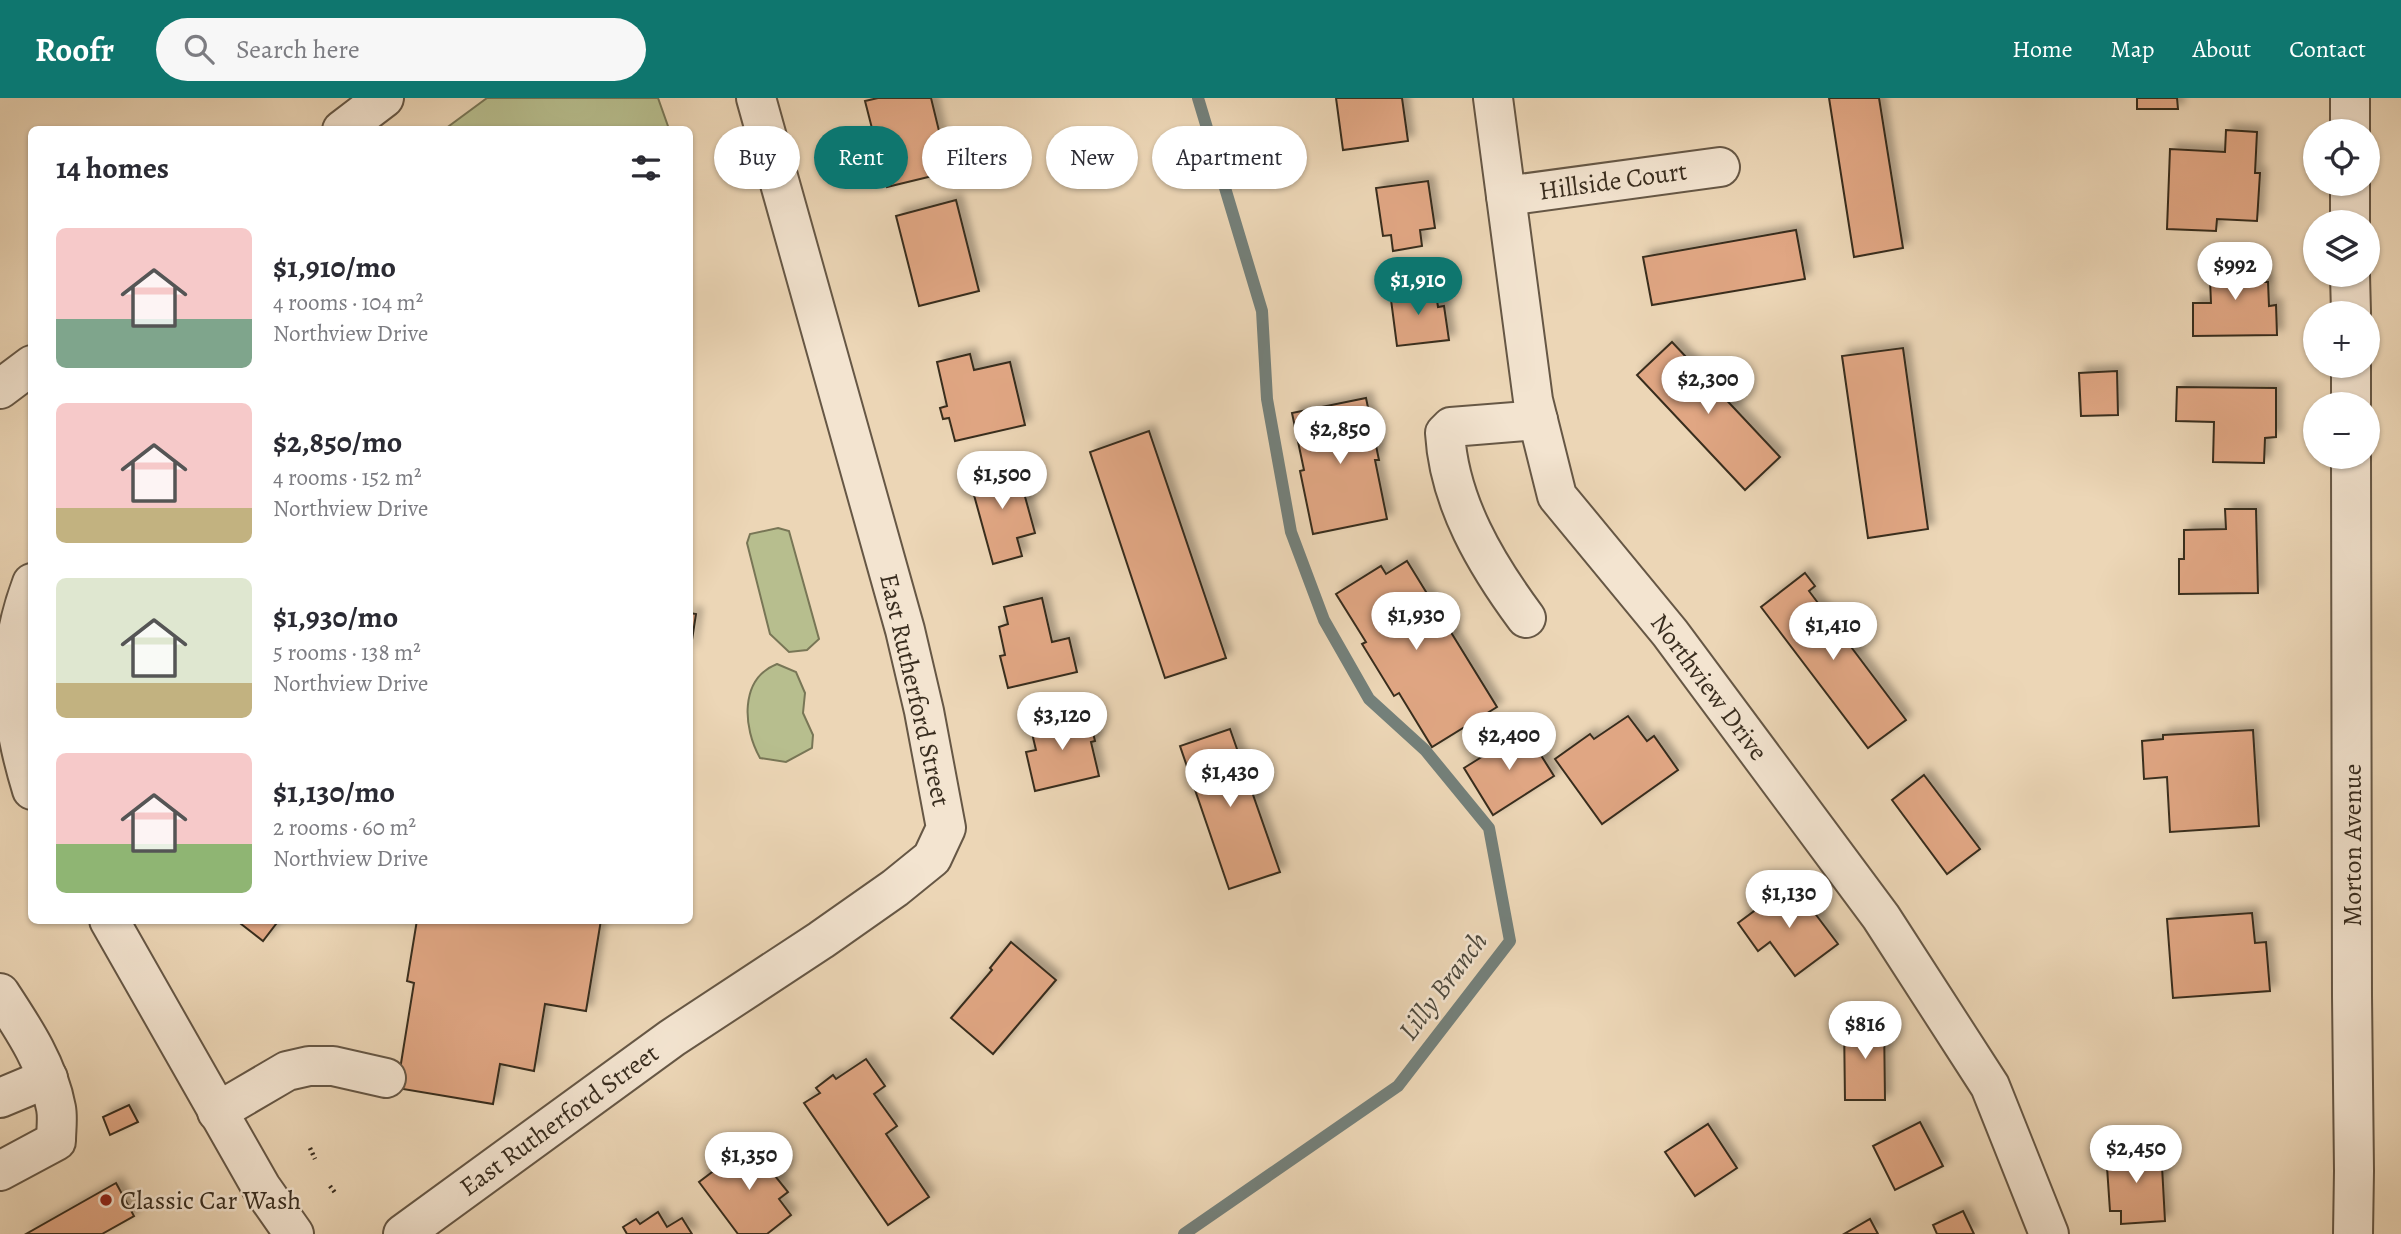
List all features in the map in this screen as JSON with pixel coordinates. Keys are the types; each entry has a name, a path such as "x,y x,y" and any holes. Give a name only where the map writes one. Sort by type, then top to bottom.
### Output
{"street":[{"path":"347,126 384,98"},
{"name":"East Rutherford Street","path":"403,1234 672,1038 895,888 932,858 946,828 924,711 905,630 756,98"},
{"name":"Northview Drive","path":"1493,98 1531,387 1557,496 1664,626 1881,917 1990,1086 2049,1234"},
{"path":"2350,98 2350,119"},
{"name":"Hillside Court","path":"1506,195 1720,167"},
{"path":"1526,618 1502,585 1466,520 1447,454 1445,433 1451,427 1538,420"},
{"name":"Morton Avenue","path":"2351,469 2353,1234"},
{"path":"28,593 14,648 12,694 18,746 28,777"},
{"path":"111,924 261,1187 294,1234"},
{"path":"0,1171 56,1141 57,1110 48,1078 37,1054 6,1016"},
{"path":"218,1112 287,1071 309,1066 333,1066 386,1078"},
{"path":"0,1098 48,1078"}],"path":[{"path":"310,1148 315,1159"},
{"path":"330,1186 336,1194"}],"green space":[{"path":"487,98 658,98 668,126 449,126"},
{"path":"778,528 789,531 819,639 807,650 789,652 770,634 747,543 750,534"},
{"path":"777,664 796,672 805,693 803,713 813,735 812,748 786,762 760,758 750,733 748,719 750,692 765,671"}],"building":[{"path":"878,98 931,98 938,126 922,126 922,179 908,182 908,126 871,126 865,101"},
{"path":"1336,98 1402,98 1408,141 1343,150"},
{"path":"1829,98 1879,98 1903,248 1854,257"},
{"path":"2137,98 2177,98 2178,109 2137,109"},
{"path":"2226,130 2257,132 2255,173 2260,173 2257,221 2217,219 2216,231 2167,229 2170,149 2225,152"},
{"path":"1428,181 1435,228 1420,230 1422,246 1393,251 1391,235 1383,236 1376,188"},
{"path":"956,200 979,291 919,306 896,216"},
{"path":"1796,230 1805,279 1652,305 1643,257"},
{"path":"2261,260 2262,282 2268,282 2269,306 2276,305 2277,335 2193,336 2193,303 2211,303 2210,280 2206,280 2206,261"},
{"path":"1435,287 1438,307 1444,306 1449,340 1397,346 1390,292"},
{"path":"1672,342 1780,457 1745,490 1637,375"},
{"path":"1903,348 1928,529 1868,538 1842,356"},
{"path":"970,354 974,370 1010,362 1025,425 955,441 949,418 943,419 940,408 947,406 937,362"},
{"path":"2117,371 2118,415 2081,416 2079,373"},
{"path":"2177,387 2276,388 2276,437 2265,438 2264,463 2213,462 2214,422 2176,421"},
{"path":"1366,398 1379,460 1375,460 1387,519 1313,534 1292,413"},
{"path":"1149,431 1226,658 1165,678 1090,452"},
{"path":"1016,464 1035,533 1017,538 1022,556 993,564 969,477"},
{"path":"2225,509 2256,509 2258,593 2179,594 2179,559 2184,559 2184,530 2226,529"},
{"path":"1407,561 1497,707 1432,747 1399,693 1394,696 1362,644 1366,642 1336,594 1381,566 1386,574"},
{"path":"1805,573 1815,586 1809,591 1906,720 1868,748 1761,607"},
{"path":"1042,598 1052,642 1069,638 1077,672 1008,688 1000,656 1005,655 999,627 1008,624 1004,607"},
{"path":"1088,712 1095,741 1091,742 1099,776 1035,791 1026,752 1036,750 1030,725"},
{"path":"1628,716 1647,741 1654,736 1678,770 1602,824 1555,759 1590,734 1594,739"},
{"path":"1230,729 1280,872 1229,889 1180,746"},
{"path":"1525,730 1554,776 1493,815 1464,768"},
{"path":"2253,730 2259,826 2170,832 2167,777 2144,779 2142,741 2163,739 2163,735"},
{"path":"1924,775 1980,849 1947,874 1892,800"},
{"path":"1792,883 1838,944 1795,976 1770,942 1758,951 1738,923"},
{"path":"2252,913 2255,943 2266,942 2270,991 2173,998 2167,919"},
{"path":"241,924 276,924 263,941"},
{"path":"416,924 600,924 586,1011 545,1004 534,1071 500,1064 493,1104 397,1088 414,983 407,981"},
{"path":"1011,942 1056,980 993,1054 951,1018 992,970 990,968"},
{"path":"1884,1021 1885,1100 1845,1100 1844,1022"},
{"path":"866,1059 885,1086 874,1094 897,1126 886,1134 929,1197 888,1225 804,1103 820,1093 816,1088 833,1075 836,1079"},
{"path":"129,1105 138,1122 110,1135 103,1117"},
{"path":"1920,1122 1943,1166 1895,1190 1873,1146"},
{"path":"1708,1124 1737,1168 1695,1196 1665,1152"},
{"path":"766,1143 785,1168 775,1176 788,1192 779,1199 791,1215 767,1234 738,1234 699,1182 732,1157 738,1163"},
{"path":"2161,1148 2165,1221 2121,1224 2121,1211 2110,1211 2106,1152"},
{"name":"Classic Car Wash","path":"116,1183 134,1216 102,1234 26,1234"},
{"path":"1963,1211 1974,1234 1937,1234 1933,1225"},
{"path":"658,1212 667,1227 682,1218 692,1234 627,1234 623,1227 636,1219 640,1224"},
{"path":"1870,1219 1878,1234 1844,1234"}],"waterway":[{"name":"Lilly Branch","path":"1184,1234 1398,1086 1510,941 1489,828 1425,750 1369,699 1324,620 1291,532 1267,399 1262,311 1198,98"}],"place":[{"name":"Classic Car Wash","path":"106,1200"}]}
